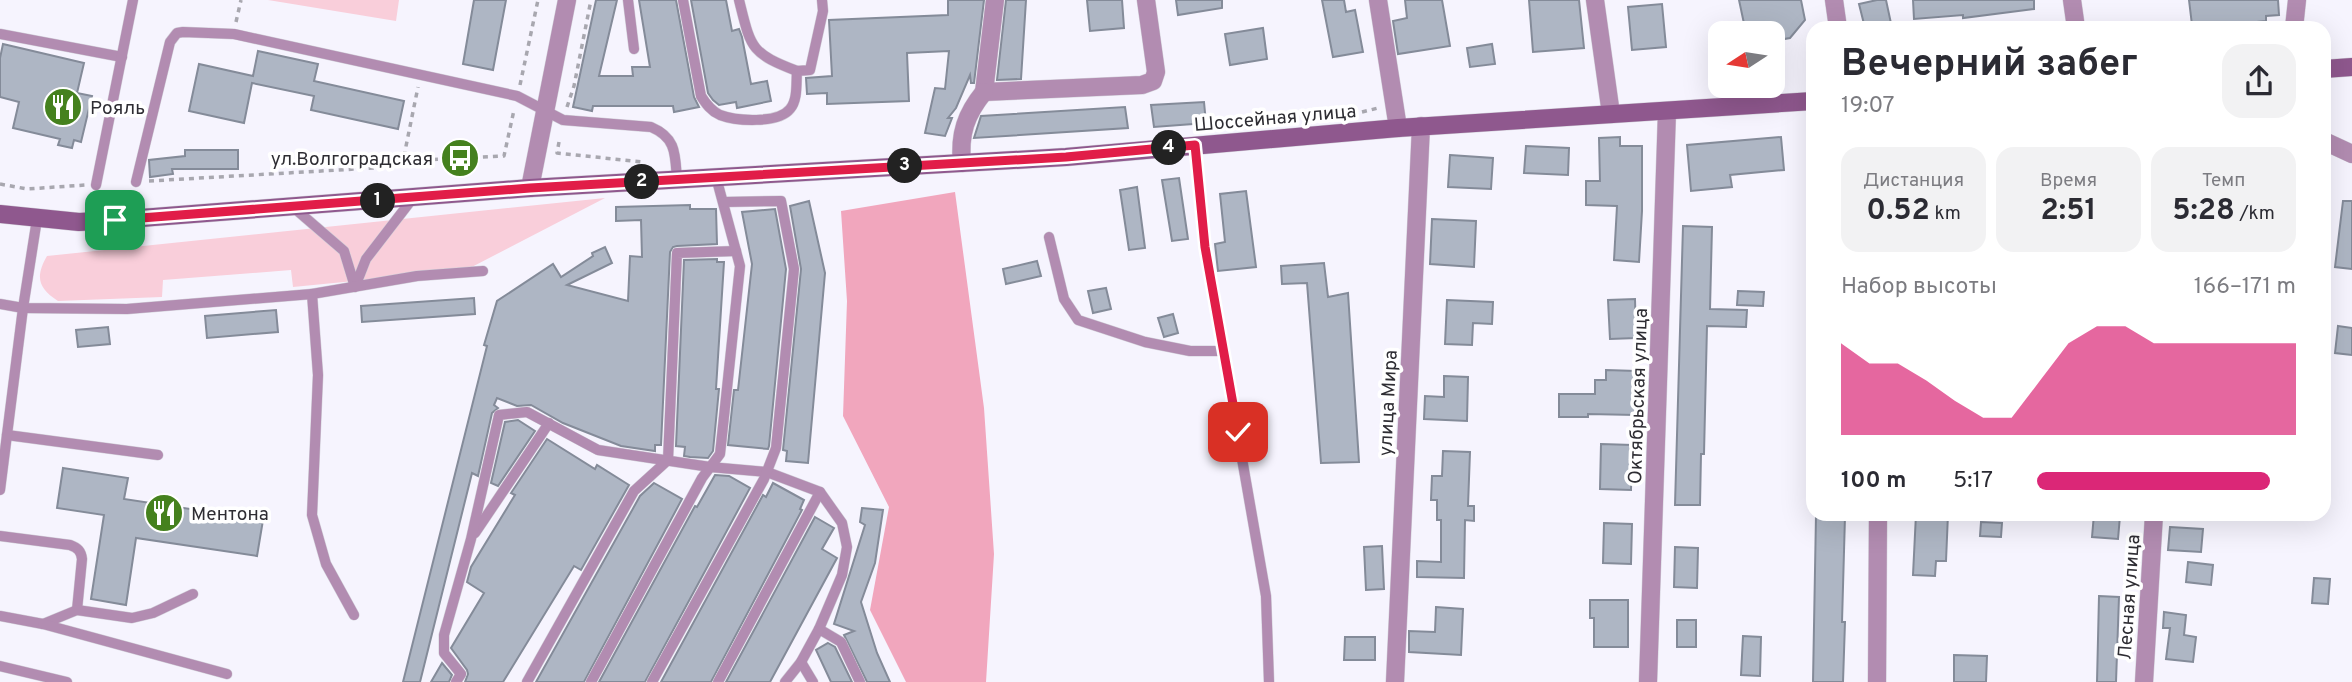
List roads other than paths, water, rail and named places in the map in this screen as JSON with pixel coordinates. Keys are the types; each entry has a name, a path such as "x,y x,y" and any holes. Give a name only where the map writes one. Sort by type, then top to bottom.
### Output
{"street":[{"path":"530,188 567,0"},
{"path":"962,163 964,126 971,107 984,92 995,0"},
{"path":"984,92 1142,85 1153,81 1156,72 1146,0"},
{"path":"1378,0 1398,128"},
{"path":"1595,0 1611,114"},
{"path":"1834,0 1837,21"},
{"path":"2072,0 2075,21"},
{"path":"2295,21 2297,0"},
{"path":"2331,68 2352,67"},
{"name":"Шоссейная улица","path":"0,214 79,222 293,208 530,188 962,163 1398,128 1806,101"},
{"name":"Октябрьская улица","path":"1648,682 1667,111"},
{"name":"улица Мира","path":"1395,682 1421,127"},
{"path":"2331,144 2352,154"},
{"path":"1877,682 1878,521"},
{"name":"Лесная улица","path":"2144,682 2154,521"}],"lane":[{"path":"96,185 133,0"},
{"path":"628,0 634,50"},
{"path":"683,0 701,96 708,107 721,115 762,120 779,117 790,109 795,97 797,71"},
{"path":"739,0 746,30 760,54 797,71 810,70 823,11 822,0"},
{"path":"136,182 172,37 183,32 234,34 517,96 563,120 652,127 664,132 673,145 677,180"},
{"path":"0,34 122,57"},
{"path":"1195,145 1205,247 1266,596 1269,682"},
{"path":"591,682 710,467 720,454 740,266 716,177"},
{"path":"355,286 366,259 412,198"},
{"path":"652,682 767,472 776,448 794,269 781,201 724,202"},
{"path":"293,208 344,251 355,286"},
{"path":"0,490 37,219"},
{"path":"1049,237 1064,299 1077,320 1145,342 1190,351 1224,351"},
{"path":"527,682 634,491 668,460 677,254 736,251"},
{"path":"0,304 23,308 127,309 312,294 417,276 483,271"},
{"path":"312,294 318,375 312,515 326,564 354,615"},
{"path":"456,682 461,674 444,653 444,635 471,540 499,415 527,411 598,450 630,457 767,472 820,492 842,523 847,547 842,575 819,629 801,662 785,682"},
{"path":"471,540 549,423"},
{"path":"7,435 158,455"},
{"path":"718,682 820,492"},
{"path":"0,536 76,547 82,559 77,610"},
{"path":"43,624 77,610 132,618 153,613 193,594"},
{"path":"0,616 43,624 227,674"},
{"path":"819,629 841,642 860,682"},
{"path":"801,662 813,682"},
{"path":"0,666 68,682"}],"place":[{"name":"Рояль","path":"63,107"},
{"name":"ул.Волгоградская","path":"460,158"},
{"name":"Ментона","path":"164,513"}]}
